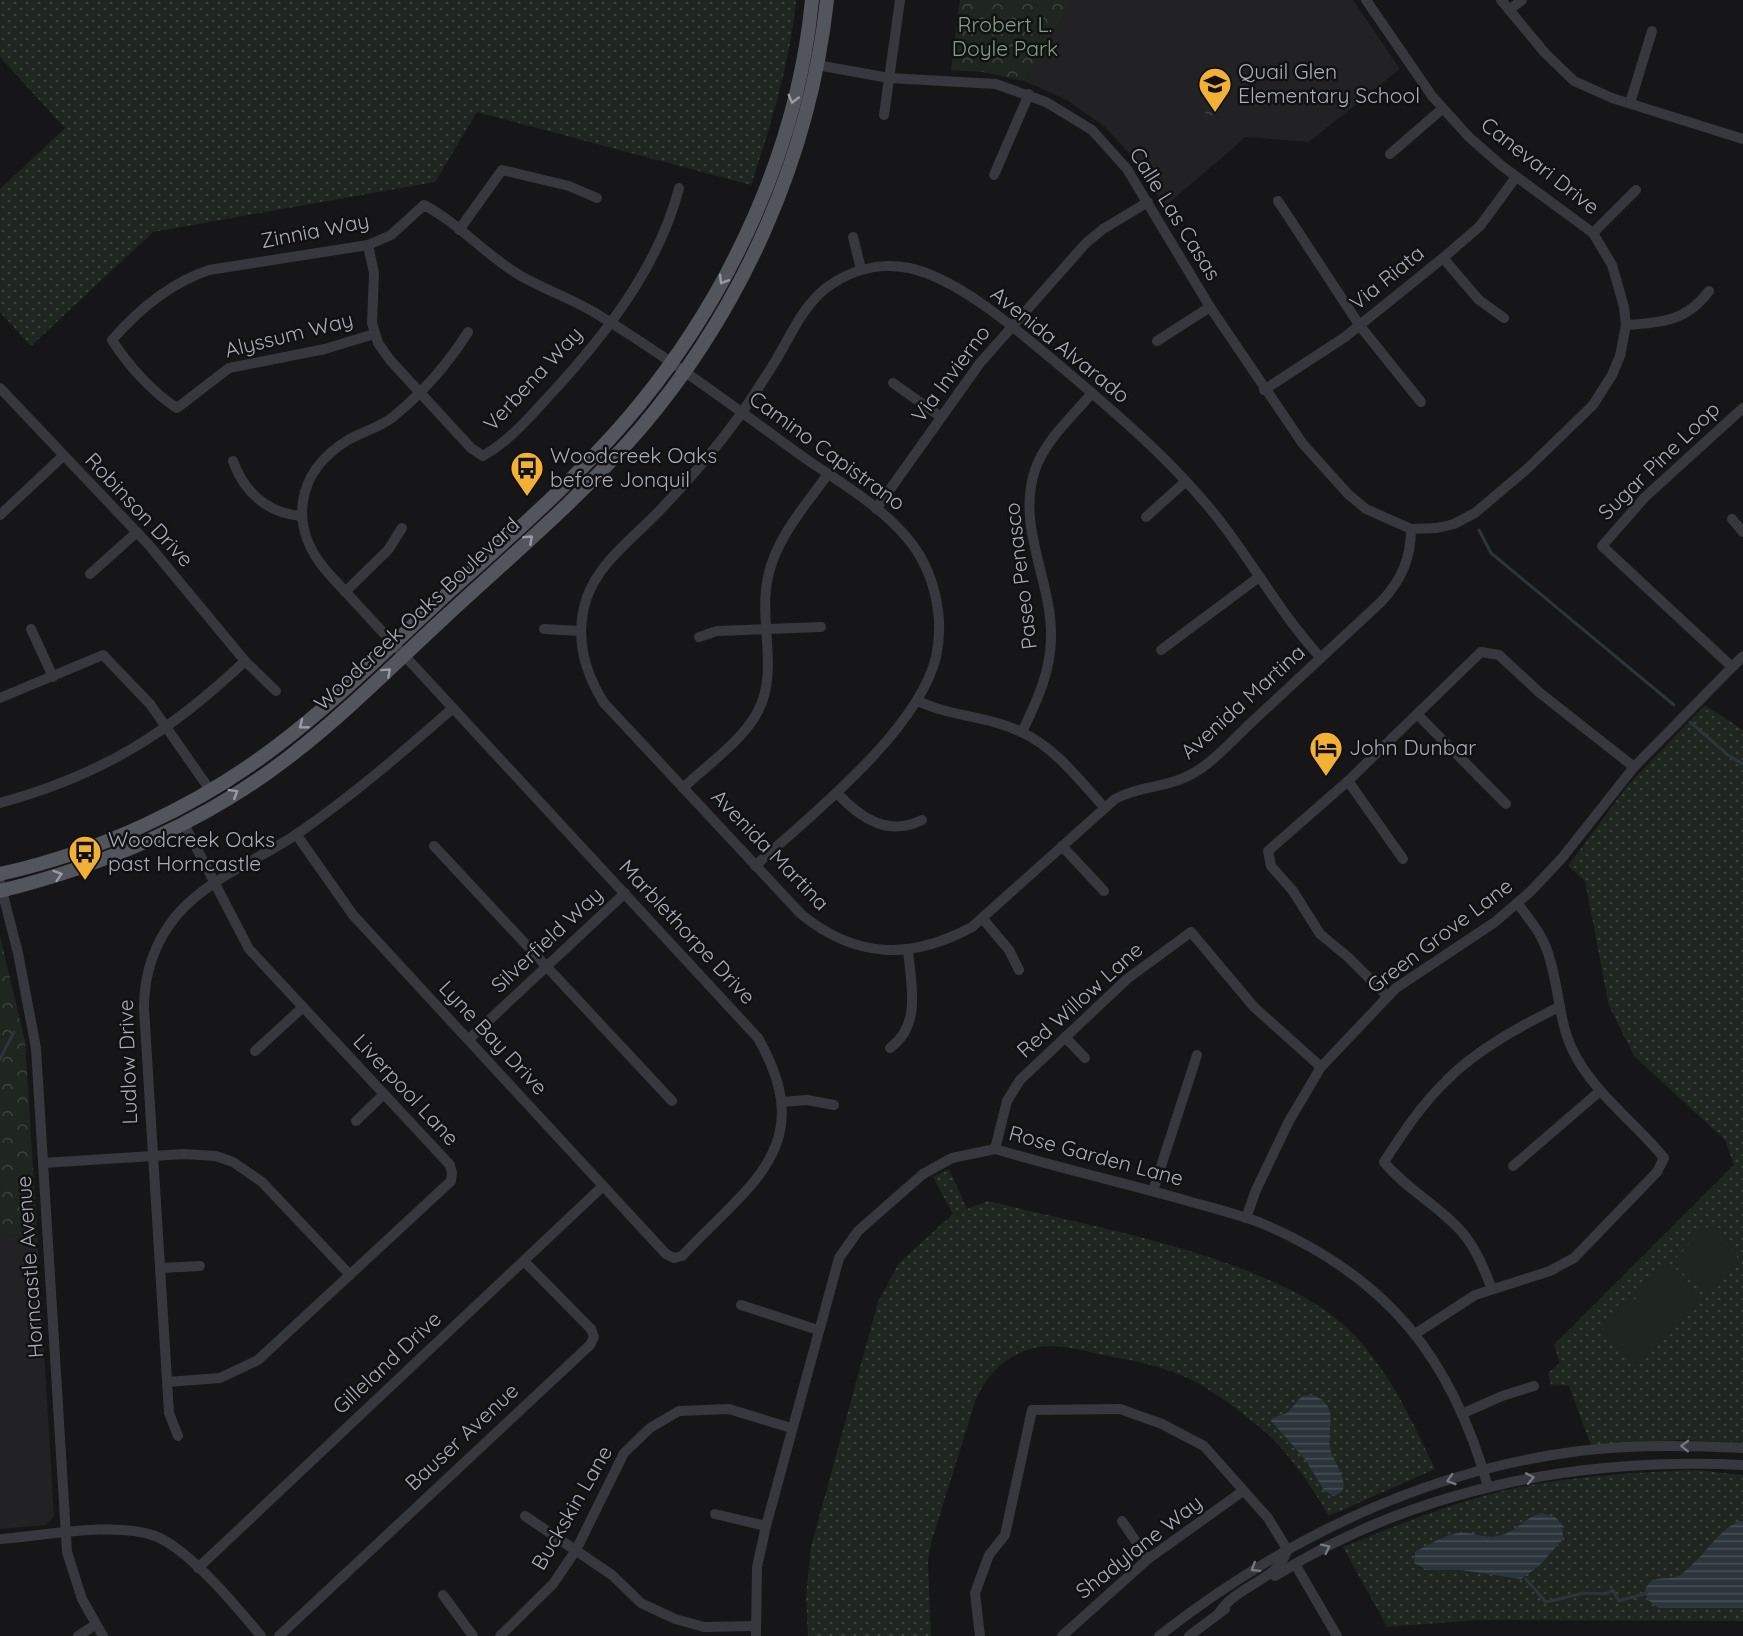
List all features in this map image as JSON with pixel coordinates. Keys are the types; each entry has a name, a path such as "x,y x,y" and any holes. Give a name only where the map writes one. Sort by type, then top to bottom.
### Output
{"main road":[{"name":"Woodcreek Oaks Boulevard","path":"0,874 100,843 146,824 210,790 278,746 394,644 587,462 639,405 670,362 730,269 763,196 785,129 802,62 812,0"},
{"name":"Woodcreek Oaks Boulevard","path":"1,888 112,856 184,824 288,758 405,656 596,476 639,429 684,372 720,317 760,239 792,160 817,65 827,0"},
{"path":"802,62 817,65"}],"street":[{"path":"884,115 900,0"},
{"name":"Canevari Drive","path":"1366,0 1442,109 1484,151 1593,233 1617,278 1626,325 1620,356 1612,375 1593,405 1569,430 1475,513 1454,524 1411,530"},
{"path":"1501,0 1553,61 1574,81 1630,103 1742,136"},
{"path":"1509,10 1522,0"},
{"path":"1630,103 1652,31"},
{"name":"Calle Las Casas","path":"817,65 889,78 977,81 1029,94 1075,118 1106,142 1127,168 1210,307 1264,390 1303,444 1348,494 1375,514 1411,530"},
{"path":"994,175 1029,94"},
{"path":"1390,154 1442,109"},
{"path":"459,230 502,171 568,186 597,198"},
{"name":"Via Riata","path":"1264,390 1360,326 1443,258 1480,226 1516,177"},
{"path":"610,322 657,246 670,220 679,188"},
{"path":"1593,233 1636,190"},
{"path":"1278,201 1360,326 1421,402"},
{"name":"Via Invierno","path":"876,509 980,363 1086,243 1110,224 1148,202"},
{"name":"Zinnia Way","path":"112,340 156,298 188,277 209,270 368,245 391,235 424,205 515,273 580,304 670,362"},
{"path":"853,237 861,269"},
{"name":"Verbena Way","path":"368,245 374,273 370,302 374,334 390,360 471,448 483,456 498,447 544,401 610,322"},
{"path":"1443,258 1479,300 1504,318"},
{"name":"Avenida Alvarado","path":"742,412 808,306 837,280 861,269 889,266 906,268 935,277 1012,327 1146,439 1220,521 1287,619 1321,658"},
{"path":"1626,325 1676,319 1694,309 1709,291"},
{"path":"1157,341 1210,307"},
{"path":"233,461 239,477 262,503 277,512 301,516 306,486 314,470 330,452 350,438 377,427 419,391 447,363 468,332"},
{"name":"Alyssum Way","path":"112,340 157,392 177,408 229,368 325,349 374,334"},
{"name":"Camino Capistrano","path":"670,362 876,509 909,540 920,555 934,589 938,607 938,642 932,670 918,701 837,793 756,866"},
{"path":"893,383 941,417"},
{"name":"Robinson Drive","path":"0,388 137,532 245,661 276,691"},
{"name":"Paseo Penasco","path":"1022,732 1045,680 1050,660 1051,634 1030,522 1031,486 1036,468 1046,448 1092,393"},
{"name":"Sugar Pine Loop","path":"1731,666 1602,546 1645,497 1743,408"},
{"name":"Avenida Martina","path":"742,412 685,483 597,577 586,600 580,631 585,662 604,703 801,914 830,934 864,947 895,951 944,941 983,919 1104,807 1126,793 1177,780 1199,769 1382,601 1398,581 1408,559 1411,530"},
{"path":"0,515 63,456"},
{"path":"682,788 733,741 757,713 767,679 764,628 768,577 775,553 828,474"},
{"path":"1146,517 1185,482"},
{"name":"Marblethorpe Drive","path":"301,516 311,550 345,592 758,1038 774,1068 782,1102 774,1151 759,1178 682,1256 674,1258"},
{"path":"1732,519 1743,532"},
{"path":"345,592 388,550 402,528"},
{"path":"90,574 137,532"},
{"path":"1161,650 1259,577"},
{"path":"699,637 717,631 821,627"},
{"path":"31,629 53,677"},
{"path":"544,629 580,631"},
{"path":"1387,996 1348,957 1320,934 1293,891 1271,866 1268,851 1348,781 1481,652 1499,655 1540,693 1634,767"},
{"path":"0,698 103,655 138,689 210,790"},
{"name":"Green Grove Lane","path":"1246,1218 1256,1190 1289,1121 1321,1067 1387,996 1518,904 1562,858 1634,767 1743,656"},
{"path":"0,803 62,784 100,768 168,728 245,661"},
{"path":"918,701 943,711 1022,732 1064,764 1104,807"},
{"name":"Ludlow Drive","path":"178,1436 169,1413 144,1008 146,978 156,949 171,923 191,900 213,884 297,834 364,784 453,708"},
{"path":"1417,714 1506,804"},
{"path":"1348,781 1403,859"},
{"path":"837,793 866,819 883,826 901,828 922,820"},
{"name":"Liverpool Lane","path":"167,1382 220,1378 246,1368 451,1181 452,1173 450,1165 249,949 213,884 184,824"},
{"name":"Lyne Bay Drive","path":"297,834 352,915 666,1254 674,1258"},
{"path":"434,846 672,1101"},
{"path":"1062,846 1104,891"},
{"name":"Horncastle Avenue","path":"1,888 18,953 33,1031 66,1534 72,1575 95,1625 103,1636"},
{"name":"Silverfield Way","path":"469,1040 625,893"},
{"path":"1415,1334 1475,1295 1550,1271 1574,1258 1657,1172 1664,1158 1600,1091 1583,1069 1572,1048 1559,1007 1547,951 1541,937 1518,904"},
{"path":"983,919 1009,950 1019,970"},
{"name":"Red Willow Lane","path":"995,1149 1007,1101 1020,1080 1127,979 1191,932 1254,1007 1321,1067"},
{"path":"890,1048 905,1033 912,1014 908,950"},
{"path":"1492,1289 1473,1248 1461,1232 1395,1176 1384,1162 1423,1108 1460,1068 1559,1007"},
{"path":"255,1051 302,1008"},
{"path":"1065,1036 1085,1058"},
{"path":"1153,1191 1197,1054"},
{"path":"1513,1166 1600,1091"},
{"path":"356,1121 383,1095"},
{"path":"782,1102 807,1100 834,1105"},
{"name":"Rose Garden Lane","path":"755,1631 758,1567 766,1526 839,1258 858,1231 923,1174 952,1158 995,1149 1246,1218 1305,1243 1369,1286 1396,1310 1431,1354 1464,1413 1488,1487"},
{"path":"43,1163 153,1155 207,1155 233,1162 248,1170 350,1275"},
{"name":"Gilleland Drive","path":"198,1569 603,1186"},
{"name":"Bauser Avenue","path":"279,1636 590,1345 594,1337 591,1329 524,1261"},
{"path":"160,1268 200,1266"},
{"path":"741,1305 818,1330"},
{"path":"1464,1413 1502,1396 1534,1386"},
{"name":"Buckskin Lane","path":"500,1636 553,1584 576,1550 624,1453 650,1428 679,1411 729,1409 791,1428"},
{"path":"981,1636 975,1593 989,1555 1005,1535 1032,1410 1120,1409 1162,1424 1204,1446 1268,1518 1287,1549 1285,1559 1278,1567 1227,1600 1219,1613"},
{"path":"1160,1636 1236,1580 1287,1549 1366,1509 1484,1470 1532,1459 1619,1447 1672,1445 1743,1448"},
{"path":"1189,1636 1219,1613 1295,1564 1374,1526 1421,1507 1488,1487 1538,1476 1622,1465 1743,1465"},
{"name":"Shadylane Way","path":"1062,1636 1148,1559 1242,1491"},
{"path":"715,1514 766,1526"},
{"path":"525,1516 612,1575 640,1603 675,1619 704,1627 755,1631"},
{"path":"1122,1521 1148,1559"},
{"path":"0,1539 122,1530 144,1533 167,1542 198,1569 261,1636"},
{"path":"1295,1564 1337,1636"},
{"path":"443,1595 473,1636"},
{"path":"78,1636 95,1625"}],"shaded area":[{"name":"Quail Glen Elementary School","path":"1073,0 1353,0 1400,69 1309,142 1246,137 1164,207 1136,161 1105,127 1067,100 1024,81"},
{"path":"37,1232 54,1516 46,1525 0,1529 0,1235"},
{"path":"1313,1395 1327,1405 1331,1417 1330,1448 1344,1482 1340,1493 1333,1496 1324,1490 1305,1459 1271,1421 1272,1418 1287,1413 1302,1396"},
{"path":"1542,1513 1555,1517 1562,1524 1563,1539 1539,1566 1521,1579 1461,1570 1427,1570 1414,1563 1415,1552 1448,1536 1468,1533 1500,1536"},
{"path":"1739,1521 1743,1521 1743,1608 1659,1608 1648,1600 1645,1592 1651,1582 1680,1575 1723,1532"}],"green space":[{"path":"0,0 796,0 784,71 751,185 477,112 435,182 153,232 31,346 0,312 0,189 65,128 0,57"},
{"name":"Rrobert L. Doyle Park","path":"960,0 1073,0 1024,81 983,72 951,70"},
{"path":"1214,83 1222,91 1219,116 1207,115 1203,111 1205,91"},
{"path":"1705,705 1743,730 1743,1443 1679,1440 1591,1445 1569,1386 1551,1385 1548,1373 1560,1363 1554,1345 1734,1165 1725,1140 1634,1056 1609,1006 1585,881 1568,866 1628,785"},
{"path":"0,936 25,1041 37,1232 0,1235"},
{"path":"949,1169 967,1209 988,1201 1186,1250 1238,1267 1286,1288 1327,1312 1359,1340 1383,1371 1402,1402 1435,1469 1329,1516 1304,1477 1275,1441 1238,1410 1200,1384 1160,1368 1073,1348 1055,1346 1028,1350 1006,1361 996,1370 975,1402 931,1543 928,1562 931,1636 808,1636 806,1596 811,1547 878,1302 899,1263 953,1214 933,1177"},
{"path":"1710,1227 1737,1256 1737,1263 1710,1290 1705,1290 1692,1274 1676,1262 1676,1258 1704,1228"},
{"path":"1666,1265 1672,1265 1684,1276 1685,1281 1701,1295 1701,1299 1672,1328 1667,1328 1667,1334 1639,1362 1633,1361 1620,1350 1620,1346 1616,1346 1604,1334 1604,1328 1632,1299 1638,1299 1638,1294"},
{"path":"1696,1470 1743,1475 1743,1621 1477,1620 1387,1627 1343,1547 1408,1521 1496,1492 1563,1480 1608,1475"}],"waterway":[{"path":"1479,530 1491,553 1674,705"},
{"path":"1690,722 1728,755 1743,764"},
{"path":"0,1059 14,1032"},
{"path":"1526,1579 1546,1602 1584,1593 1606,1594 1613,1590 1619,1601 1647,1593"}],"place":[{"name":"Quail Glen Elementary School","path":"1215,113"},
{"name":"Woodcreek Oaks before Jonquil","path":"527,497"},
{"name":"John Dunbar","path":"1326,777"},
{"name":"Woodcreek Oaks past Horncastle","path":"85,881"}]}
